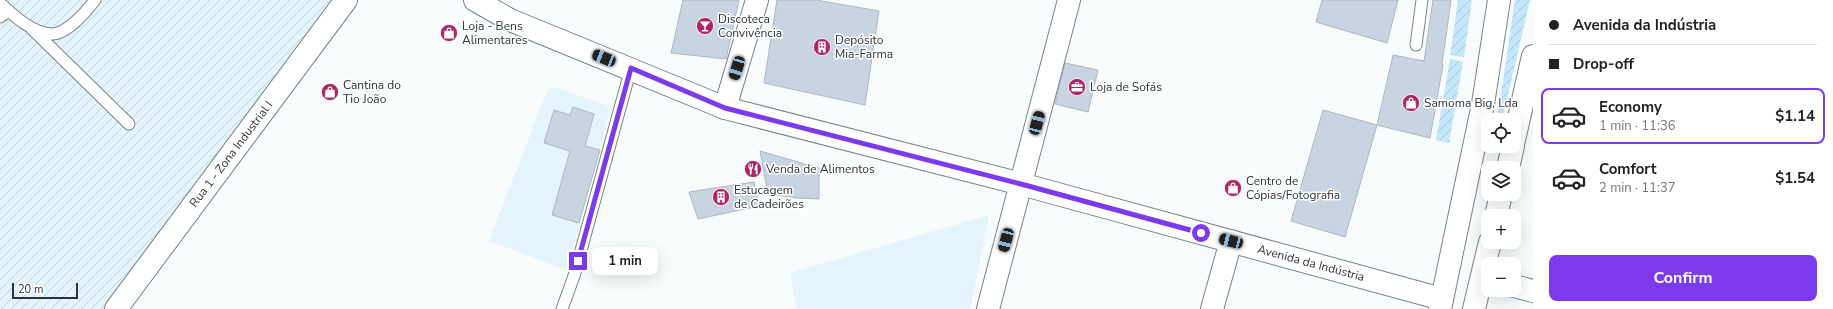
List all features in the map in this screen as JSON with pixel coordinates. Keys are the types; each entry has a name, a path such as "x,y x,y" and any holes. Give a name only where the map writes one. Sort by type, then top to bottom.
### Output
{"street":[{"name":"Rua 1 - Zona Industrial I","path":"116,309 346,0"},
{"name":"Avenida da Indústria","path":"475,0 510,20 631,68 725,108 1021,184 1231,241 1441,304"},
{"path":"725,108 757,0"},
{"path":"988,309 1069,0"},
{"path":"1441,304 1483,104 1499,0"},
{"path":"1520,113 1533,56"},
{"path":"1212,309 1231,241"},
{"path":"1521,288 1533,291"},
{"path":"1474,309 1481,289"}],"lane":[{"path":"0,3 4,14 31,28 53,34 71,26 95,0"},
{"path":"1416,45 1422,0"},
{"path":"31,28 129,124"},
{"path":"562,309 574,276 631,68"}],"shaded area":[{"path":"0,0 346,0 116,309 0,309"},
{"path":"1458,0 1472,0 1464,57 1450,55"},
{"path":"1515,0 1530,0 1504,113 1498,113"},
{"path":"1450,59 1463,62 1449,143 1436,140"},
{"path":"554,87 611,107 567,270 489,241 544,99 548,90"},
{"path":"989,215 970,309 797,309 790,273"}],"building":[{"name":"Discoteca Convivência","path":"683,0 739,0 726,59 671,53"},
{"name":"Depósito Mia-Farma","path":"777,0 816,0 879,11 865,105 764,83"},
{"path":"1322,0 1398,0 1387,43 1316,22"},
{"path":"1433,0 1451,0 1443,65 1430,138 1377,125 1393,55 1424,61"},
{"name":"Loja de Sofás","path":"1065,63 1098,70 1088,112 1055,104"},
{"path":"573,107 594,114 585,146 600,150 579,223 552,215 570,151 544,143 554,110 570,115"},
{"path":"1323,110 1377,125 1345,237 1291,221"},
{"path":"760,151 819,168 819,199 768,194"},
{"name":"Estucagem de Cadeirões","path":"754,182 759,206 698,219 689,192"}],"place":[{"name":"Discoteca Convivência","path":"705,26"},
{"name":"Loja - Bens Alimentares","path":"449,33"},
{"name":"Depósito Mia-Farma","path":"822,47"},
{"name":"Loja de Sofás","path":"1077,87"},
{"name":"Cantina do Tio João","path":"330,92"},
{"name":"Samoma Big, Lda","path":"1411,103"},
{"name":"Venda de Alimentos","path":"753,169"},
{"name":"Centro de Cópias/Fotografia","path":"1233,188"},
{"name":"Estucagem de Cadeirões","path":"721,197"}],"route":[{"path":"578,261 631,68 725,108 1021,184 1201,233"}]}
